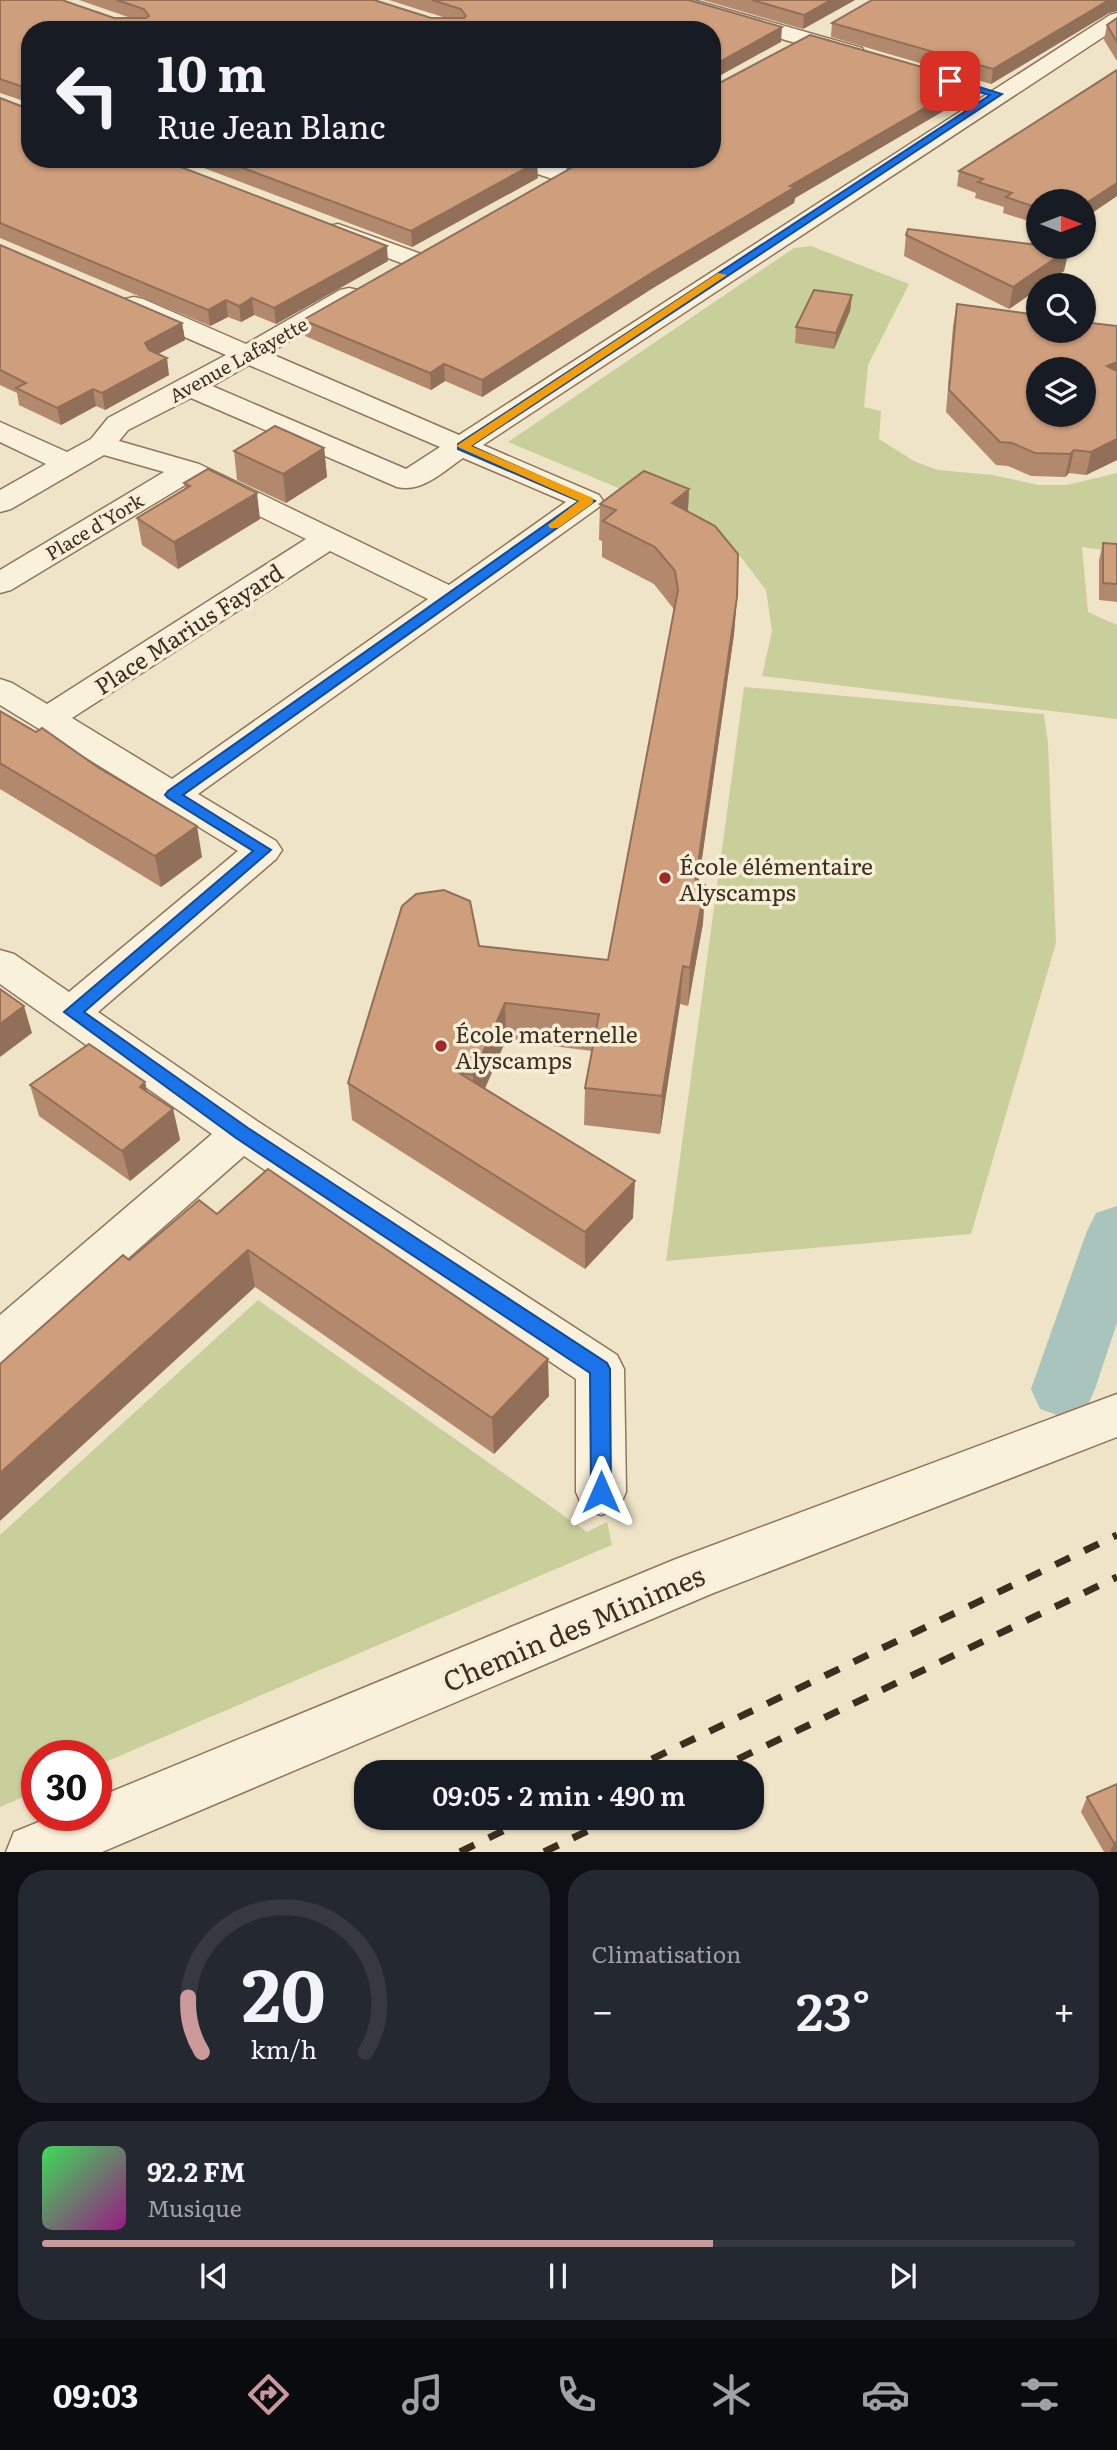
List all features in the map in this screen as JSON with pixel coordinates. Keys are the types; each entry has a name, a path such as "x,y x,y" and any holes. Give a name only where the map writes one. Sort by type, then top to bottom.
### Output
{"street":[{"path":"671,0 869,57"},
{"path":"190,387 408,481 998,94 1117,19"},
{"path":"782,53 836,22"},
{"path":"972,87 998,94"},
{"path":"527,195 572,170 562,168"},
{"path":"312,221 424,253 389,273"},
{"name":"Avenue Lafayette","path":"0,503 101,445 118,424 190,387 365,286"},
{"path":"114,296 588,501 173,795"},
{"path":"0,431 70,465"},
{"path":"101,445 189,470 451,598"},
{"name":"Place d'York","path":"0,583 189,470"},
{"name":"Place Marius Fayard","path":"47,719 328,538"},
{"path":"0,690 263,850 72,1012"},
{"path":"0,964 242,1133 600,1369 601,1492"},
{"path":"0,1343 242,1133"},
{"name":"Chemin des Minimes","path":"34,1852 694,1576 1117,1415"}],"green space":[{"path":"811,246 909,284 868,365 864,407 881,411 879,439 914,461 938,470 993,475 1039,485 1067,485 1117,473 1117,552 1082,547 1088,612 1117,625 1117,719 762,676 772,631 766,590 737,552 700,522 508,442 794,248"},
{"path":"744,687 1044,714 1048,743 1056,943 971,1234 666,1261"},
{"path":"258,1300 587,1532 607,1522 612,1545 112,1759 112,1740 21,1740 21,1798 0,1807 0,1535"}],"building":[{"path":"0,0 62,0 114,18 146,18 149,16 144,9 117,0 374,0 431,18 464,18 466,16 461,9 432,0 689,0 782,27 721,61 721,21 21,21 21,86 0,79"},
{"path":"752,0 831,0 804,15"},
{"path":"872,0 1109,0 993,69 832,23"},
{"path":"1117,18 1117,42 1107,25"},
{"path":"810,35 971,81 790,186 795,187 653,272 482,380 444,364 430,373 303,320 571,168 721,168 721,82"},
{"path":"1117,70 1117,183 1096,197 1096,189 1026,189 1026,204 1006,197 1012,193 978,182 983,179 959,171"},
{"path":"0,98 21,106 21,168 183,168 387,246 274,308 252,298 239,306 226,300 208,310 0,223"},
{"path":"243,168 526,168 411,231"},
{"path":"908,229 1026,244 1026,259 1054,259 1034,273 1026,273 1026,278 1013,287 906,235"},
{"path":"0,245 182,323 145,343 149,350 167,358 102,393 93,389 57,408 16,388 26,383 0,370"},
{"path":"814,290 852,295 836,333 796,327"},
{"path":"957,304 1026,313 1026,343 1096,343 1096,324 1117,326 1117,362 1107,366 1117,371 1117,439 1091,452 1074,450 1070,454 1035,453 1012,443 1000,442 949,390"},
{"path":"275,426 324,448 283,474 234,451"},
{"path":"208,469 257,493 174,542 137,518 190,486 184,483"},
{"path":"644,471 689,489 672,503 715,526 738,554 737,597 695,884 705,885 690,968 683,966 662,1096 585,1088 599,1014 505,1003 473,1075 459,1073 635,1181 585,1232 348,1083 402,906 416,894 444,890 470,901 479,946 608,960 678,590 675,571 655,547 603,521 616,510 600,504"},
{"path":"1103,543 1117,544 1117,584 1103,583"},
{"path":"0,711 36,732 42,728 99,768 197,826 155,856 0,763"},
{"path":"0,989 24,1006 0,1024"},
{"path":"89,1044 145,1082 140,1087 173,1109 122,1151 30,1085"},
{"path":"268,1169 548,1359 492,1418 248,1250 0,1473 0,1364 123,1255 129,1260 199,1200 217,1214"},
{"path":"1117,1784 1117,1842 1114,1843 1087,1797"}],"waterway":[{"path":"1063,1389 1117,1231"}],"railway":[{"path":"650,1760 1117,1535"},
{"path":"736,1760 1117,1577"},
{"path":"460,1852 505,1830"},
{"path":"544,1852 589,1830"}],"slow traffic":[{"path":"554,525 588,501 462,446 722,275"}],"place":[{"name":"École élémentaire Alyscamps","path":"665,878"},
{"name":"École maternelle Alyscamps","path":"441,1046"}],"route":[{"path":"601,1492 600,1369 242,1133 72,1012 263,850 173,795 588,501 462,446 998,94 950,81"}]}
